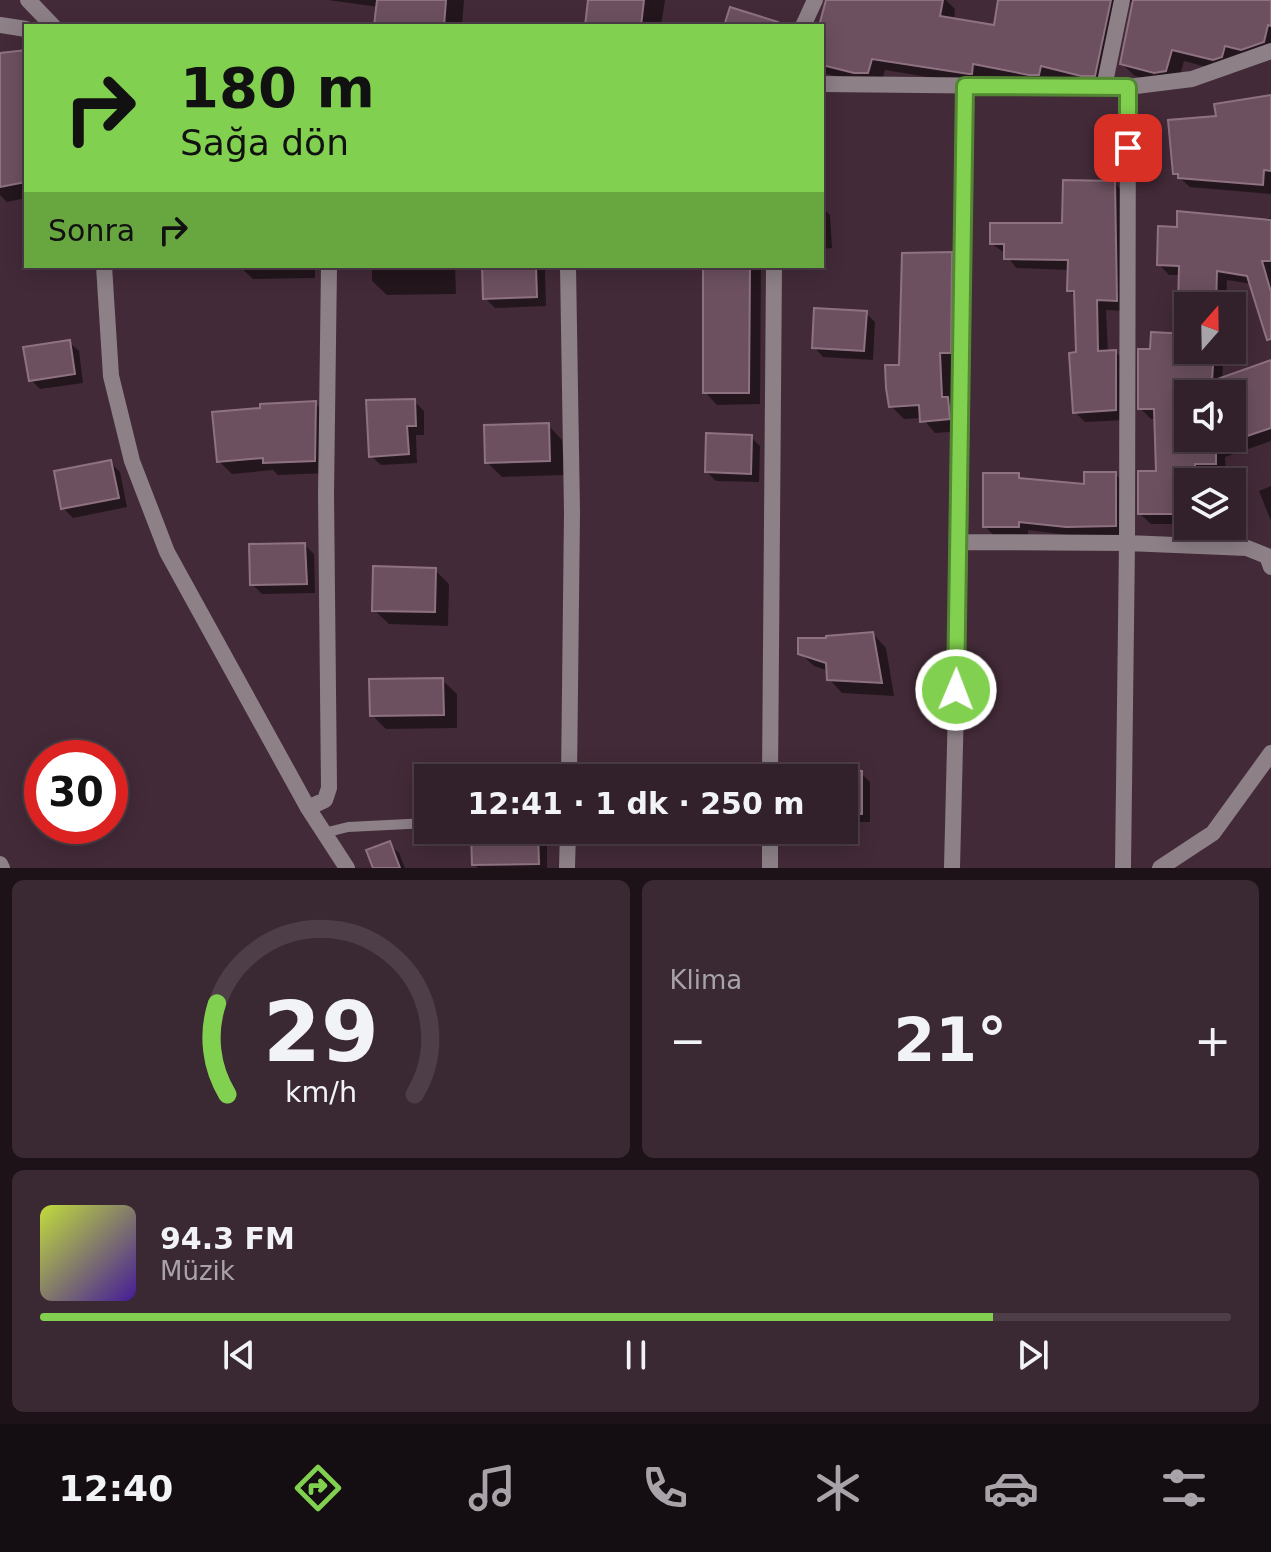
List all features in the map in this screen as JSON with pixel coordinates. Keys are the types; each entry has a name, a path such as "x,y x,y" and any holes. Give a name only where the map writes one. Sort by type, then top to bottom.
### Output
{"street":[{"path":"28,0 51,24"},
{"path":"804,24 815,0"},
{"path":"1104,87 1122,0"},
{"path":"0,25 24,29"},
{"path":"824,84 1128,87 1192,79 1271,51"},
{"path":"952,868 960,542 965,86"},
{"path":"1123,868 1128,87"},
{"path":"104,268 111,376 132,461 167,552 308,808 347,868"},
{"path":"308,808 325,800 329,788 326,522 329,268"},
{"path":"568,268 572,512 569,764"},
{"path":"770,764 774,268"},
{"path":"960,542 1127,543 1247,548 1267,556 1271,567"},
{"path":"1160,868 1213,833 1271,753"},
{"path":"567,868 568,844"},
{"path":"770,844 770,868"}],"lane":[{"path":"324,833 348,827 414,824"}],"building":[{"path":"377,0 446,0 444,24 374,24"},
{"path":"588,0 644,0 641,24 585,24"},
{"path":"826,0 943,0 940,16 994,25 998,0 1111,0 1095,76 1081,76 1041,66 1039,75 1029,75 973,64 972,74 969,74 872,59 868,73 854,73 824,66 824,24 820,24"},
{"path":"1133,0 1271,0 1271,26 1268,25 1264,42 1241,50 1225,46 1222,57 1213,60 1172,50 1166,71 1154,73 1120,64"},
{"path":"730,7 778,22 778,24 725,24"},
{"path":"24,50 24,182 0,187 0,53"},
{"path":"1271,95 1271,171 1264,170 1263,185 1178,178 1178,174 1173,174 1168,120 1216,116 1214,104"},
{"path":"1063,180 1115,181 1117,301 1097,300 1098,351 1116,350 1116,410 1073,413 1069,353 1076,352 1074,291 1067,291 1068,260 1004,259 1004,244 990,244 990,223 1062,223"},
{"path":"1177,211 1271,220 1271,261 1262,261 1271,292 1271,339 1267,340 1247,276 1217,271 1216,292 1178,292 1179,266 1157,265 1158,226 1177,227"},
{"path":"952,252 951,353 940,353 942,397 948,397 950,419 920,422 919,405 889,407 886,388 885,365 899,365 902,253"},
{"path":"482,268 536,268 537,297 483,299"},
{"path":"703,268 750,268 749,393 703,393"},
{"path":"814,308 867,311 864,351 812,348"},
{"path":"1151,332 1174,333 1174,364 1213,364 1212,380 1174,380 1174,452 1216,452 1216,464 1174,468 1174,514 1138,514 1138,471 1156,471 1154,409 1138,409 1138,349 1150,349"},
{"path":"70,340 75,374 29,381 23,347"},
{"path":"1271,360 1271,428 1246,436 1246,380 1215,380"},
{"path":"415,399 416,426 407,426 409,454 369,457 366,400"},
{"path":"316,401 315,461 263,463 263,458 217,462 212,412 260,408 260,404"},
{"path":"549,423 550,461 485,463 484,425"},
{"path":"706,433 752,435 751,474 705,472"},
{"path":"111,460 119,498 61,509 54,471"},
{"path":"1084,472 1116,472 1116,526 1066,527 1019,522 1019,527 983,527 983,473 1019,473 1019,478 1084,484"},
{"path":"305,543 307,584 250,585 249,544"},
{"path":"373,566 436,568 435,612 372,611"},
{"path":"873,632 882,683 827,680 826,663 798,654 798,638"},
{"path":"443,678 444,715 370,716 369,679"},
{"path":"858,771 862,771 862,814 858,814"},
{"path":"390,841 400,868 373,868 366,850"},
{"path":"471,844 538,844 539,864 472,865"}],"route":[{"path":"956,690 965,86 1128,87 1128,148"}]}
